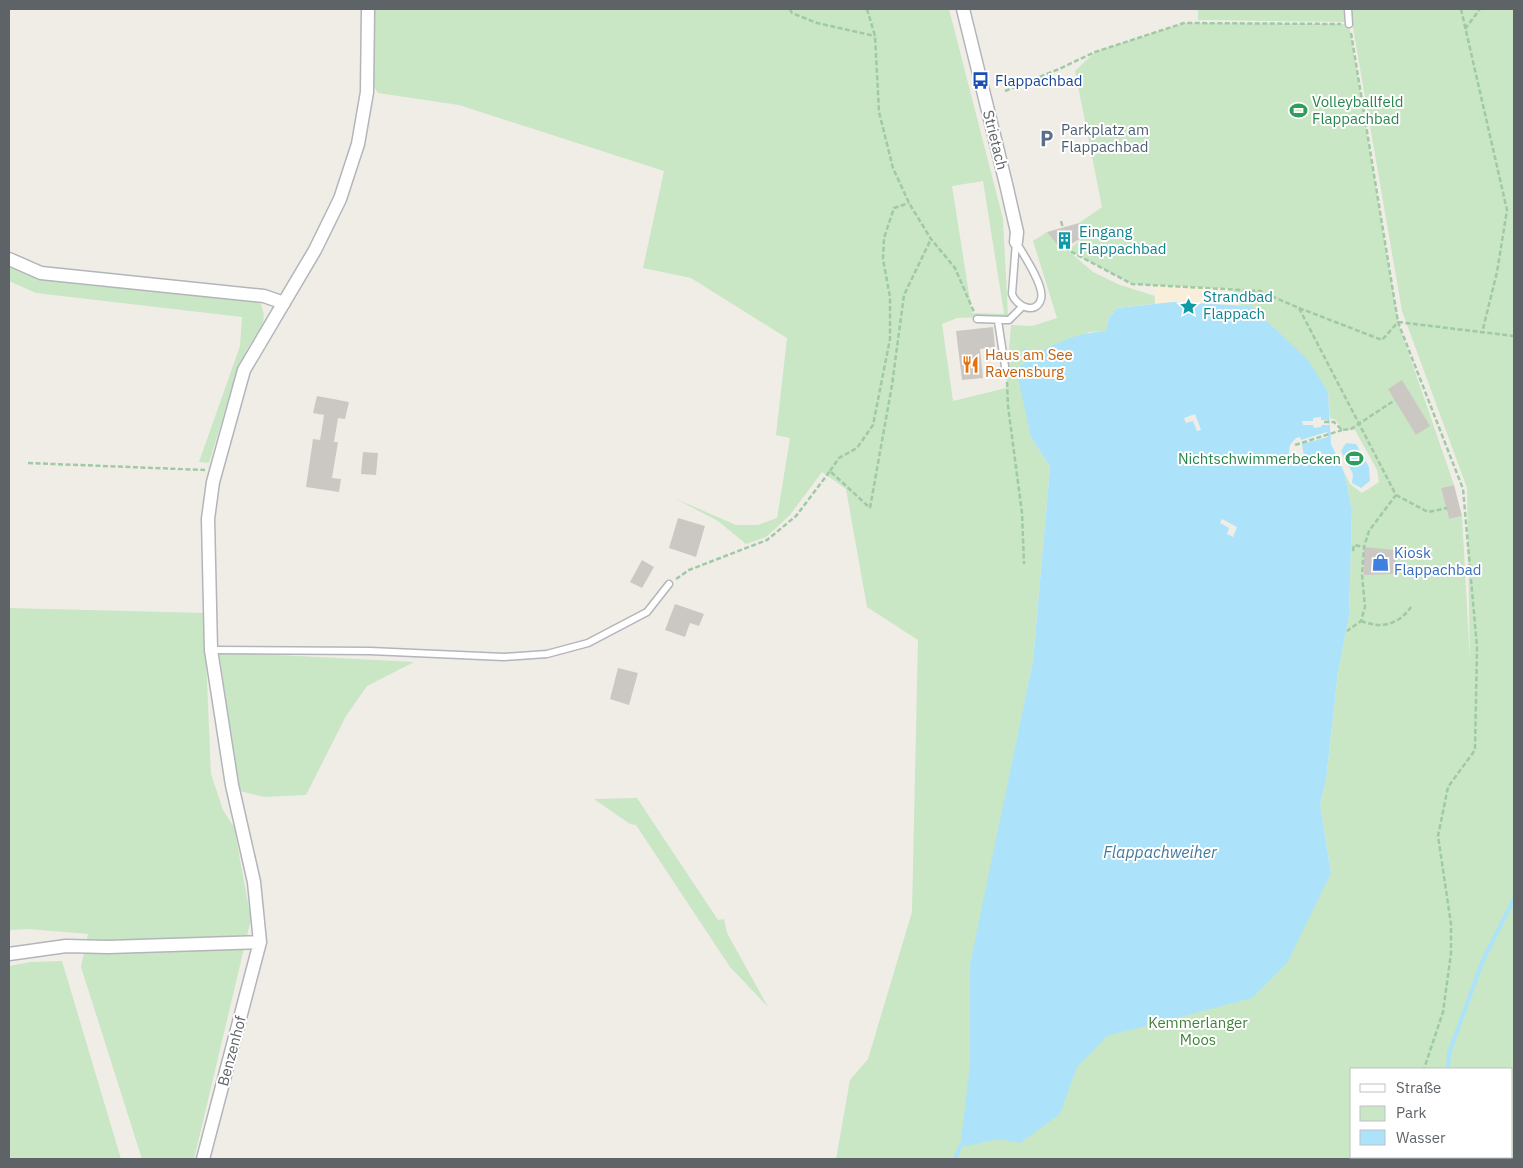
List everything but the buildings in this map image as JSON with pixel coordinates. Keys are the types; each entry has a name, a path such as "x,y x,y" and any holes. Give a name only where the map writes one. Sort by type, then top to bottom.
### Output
{"street":[{"path":"9,954 66,946 108,947 260,942 254,882 232,785 211,650 208,519 217,470 244,370 315,250 340,199 358,144 367,92 368,9"},
{"name":"Strietach","path":"963,9 1017,232 1016,242"},
{"path":"9,259 41,273 264,296 284,303"},
{"name":"Benzenhof","path":"203,1159 260,942"}],"lane":[{"path":"1348,9 1349,24"},
{"name":"Strietach","path":"1016,242 1040,288 1041,299 1037,305 1022,307 1015,301 1012,294 1016,242"},
{"path":"978,319 1009,320 1022,307"},
{"path":"998,321 1006,373"},
{"path":"211,650 370,651 504,657 547,654 588,643 647,612 669,584"}],"path":[{"path":"790,9 792,13 817,23 875,36"},
{"path":"867,9 875,36 879,112 893,168 909,203 931,239 955,268 978,319"},
{"path":"1462,9 1465,29 1492,136 1507,210 1497,272 1482,333"},
{"path":"1465,29 1480,9"},
{"path":"1005,90 1059,69 1095,52 1184,23 1349,24 1398,322 1463,489 1477,647 1475,750 1448,787 1438,836 1451,924 1452,953 1443,1012 1424,1068"},
{"path":"669,584 689,570 767,540 796,516 839,458 857,448 873,425 890,339 890,297 883,259 884,238 894,208 909,203"},
{"path":"1061,221 1063,228"},
{"path":"830,472 870,508 892,385 904,295 931,239"},
{"path":"1067,246 1068,250 1132,284 1260,291 1298,308 1382,340 1398,322"},
{"path":"1298,308 1360,422 1396,495 1428,512 1447,508"},
{"path":"1398,322 1514,336"},
{"path":"1006,373 1008,406 1022,513 1024,564"},
{"path":"1295,445 1342,430 1351,429 1395,400"},
{"path":"1324,422 1334,422 1342,430"},
{"path":"28,464 217,470"},
{"path":"1347,631 1361,621 1365,607 1362,576 1364,547 1369,531 1396,495"},
{"path":"1353,551 1354,545 1364,547"},
{"path":"1361,621 1383,626 1404,616 1411,607"}],"green space":[{"name":"Kemmerlanger Moos","path":"372,9 949,9 1003,219 1008,316 957,318 942,324 953,401 1006,388 1011,325 1032,326 1057,318 1033,241 1047,232 1060,249 1064,247 1093,272 1120,285 1155,296 1155,304 1117,308 1109,318 1106,331 1088,332 1031,437 1050,467 1033,661 979,926 1331,873 1320,805 1326,780 1338,672 1349,616 1352,510 1344,472 1350,484 1362,493 1379,482 1377,470 1355,430 1342,430 1336,420 1330,418 1328,392 1266,320 1233,301 1233,289 1132,284 1068,250 1085,236 1079,223 1102,207 1075,71 1095,52 1184,23 1349,24 1398,322 1454,485 1441,488 1449,519 1462,516 1470,662 1467,488 1402,311 1352,22 1198,20 1198,9 1514,9 1514,1159 836,1159 850,1080 868,1059 912,912 918,640 867,607 846,489 822,472 790,515 766,537 746,544 718,521 674,498 736,525 758,525 777,518 790,438 776,435 787,338 691,278 643,268 664,171 459,105 378,93 373,85","holes":["983,181 1004,313 972,313 952,186"]},
{"path":"9,265 33,276 75,284 253,300 261,304 264,314 263,323 246,351 233,384 209,463 199,462 240,346 242,317 36,293 9,281"},
{"path":"9,608 204,613 211,774 223,810 234,827 251,919 194,1159 142,1159 81,967 88,934 29,929 9,930"},
{"path":"219,652 414,662 367,686 346,716 306,795 264,797 240,791"},
{"path":"637,798 718,920 724,919 727,933 768,1007 730,967 636,825 630,824 594,799"},
{"path":"62,961 121,1159 9,1159 9,966 31,962"}],"sand":[{"name":"Strandbad Flappach","path":"1154,285 1233,289 1233,301 1266,320 1117,330 1117,308 1155,304"}],"water":[{"name":"Flappachweiher","path":"1173,302 1251,306 1308,360 1328,392 1331,444 1344,472 1352,510 1349,616 1338,672 1326,780 1320,805 1331,873 1287,963 1252,998 1107,1036 1077,1067 1060,1114 1020,1143 999,1139 960,1147 970,1065 970,964 1033,661 1050,467 1031,437 1016,369 1037,354 1058,343 1093,332 1106,331 1109,318 1117,308"},
{"name":"Nichtschwimmerbecken","path":"1346,443 1356,444 1369,467 1370,481 1361,488 1352,483 1353,474 1341,451"}],"pier":[{"path":"1195,414 1201,430 1197,431 1193,421 1186,423 1184,418"},
{"path":"1321,417 1321,420 1327,420 1330,425 1314,428 1313,425 1303,425 1302,421 1313,421 1313,418"},
{"path":"1327,432 1328,437 1302,444 1304,456 1288,459 1290,445 1296,438 1300,437 1301,440"},
{"path":"1222,519 1237,527 1233,537 1227,534 1229,528 1220,523"}],"waterway":[{"path":"1025,350 1031,358"},
{"path":"1448,1068 1449,1053 1483,960 1514,899"},
{"path":"955,1159 960,1147"}],"place":[{"name":"Flappachbad","path":"981,81"},
{"name":"Volleyballfeld Flappachbad","path":"1298,111"},
{"name":"Parkplatz am Flappachbad","path":"1047,139"},
{"name":"Eingang Flappachbad","path":"1065,241"},
{"name":"Strandbad Flappach","path":"1189,306"},
{"name":"Haus am See Ravensburg","path":"971,364"},
{"name":"Nichtschwimmerbecken","path":"1355,459"},
{"name":"Kiosk Flappachbad","path":"1380,562"}]}
